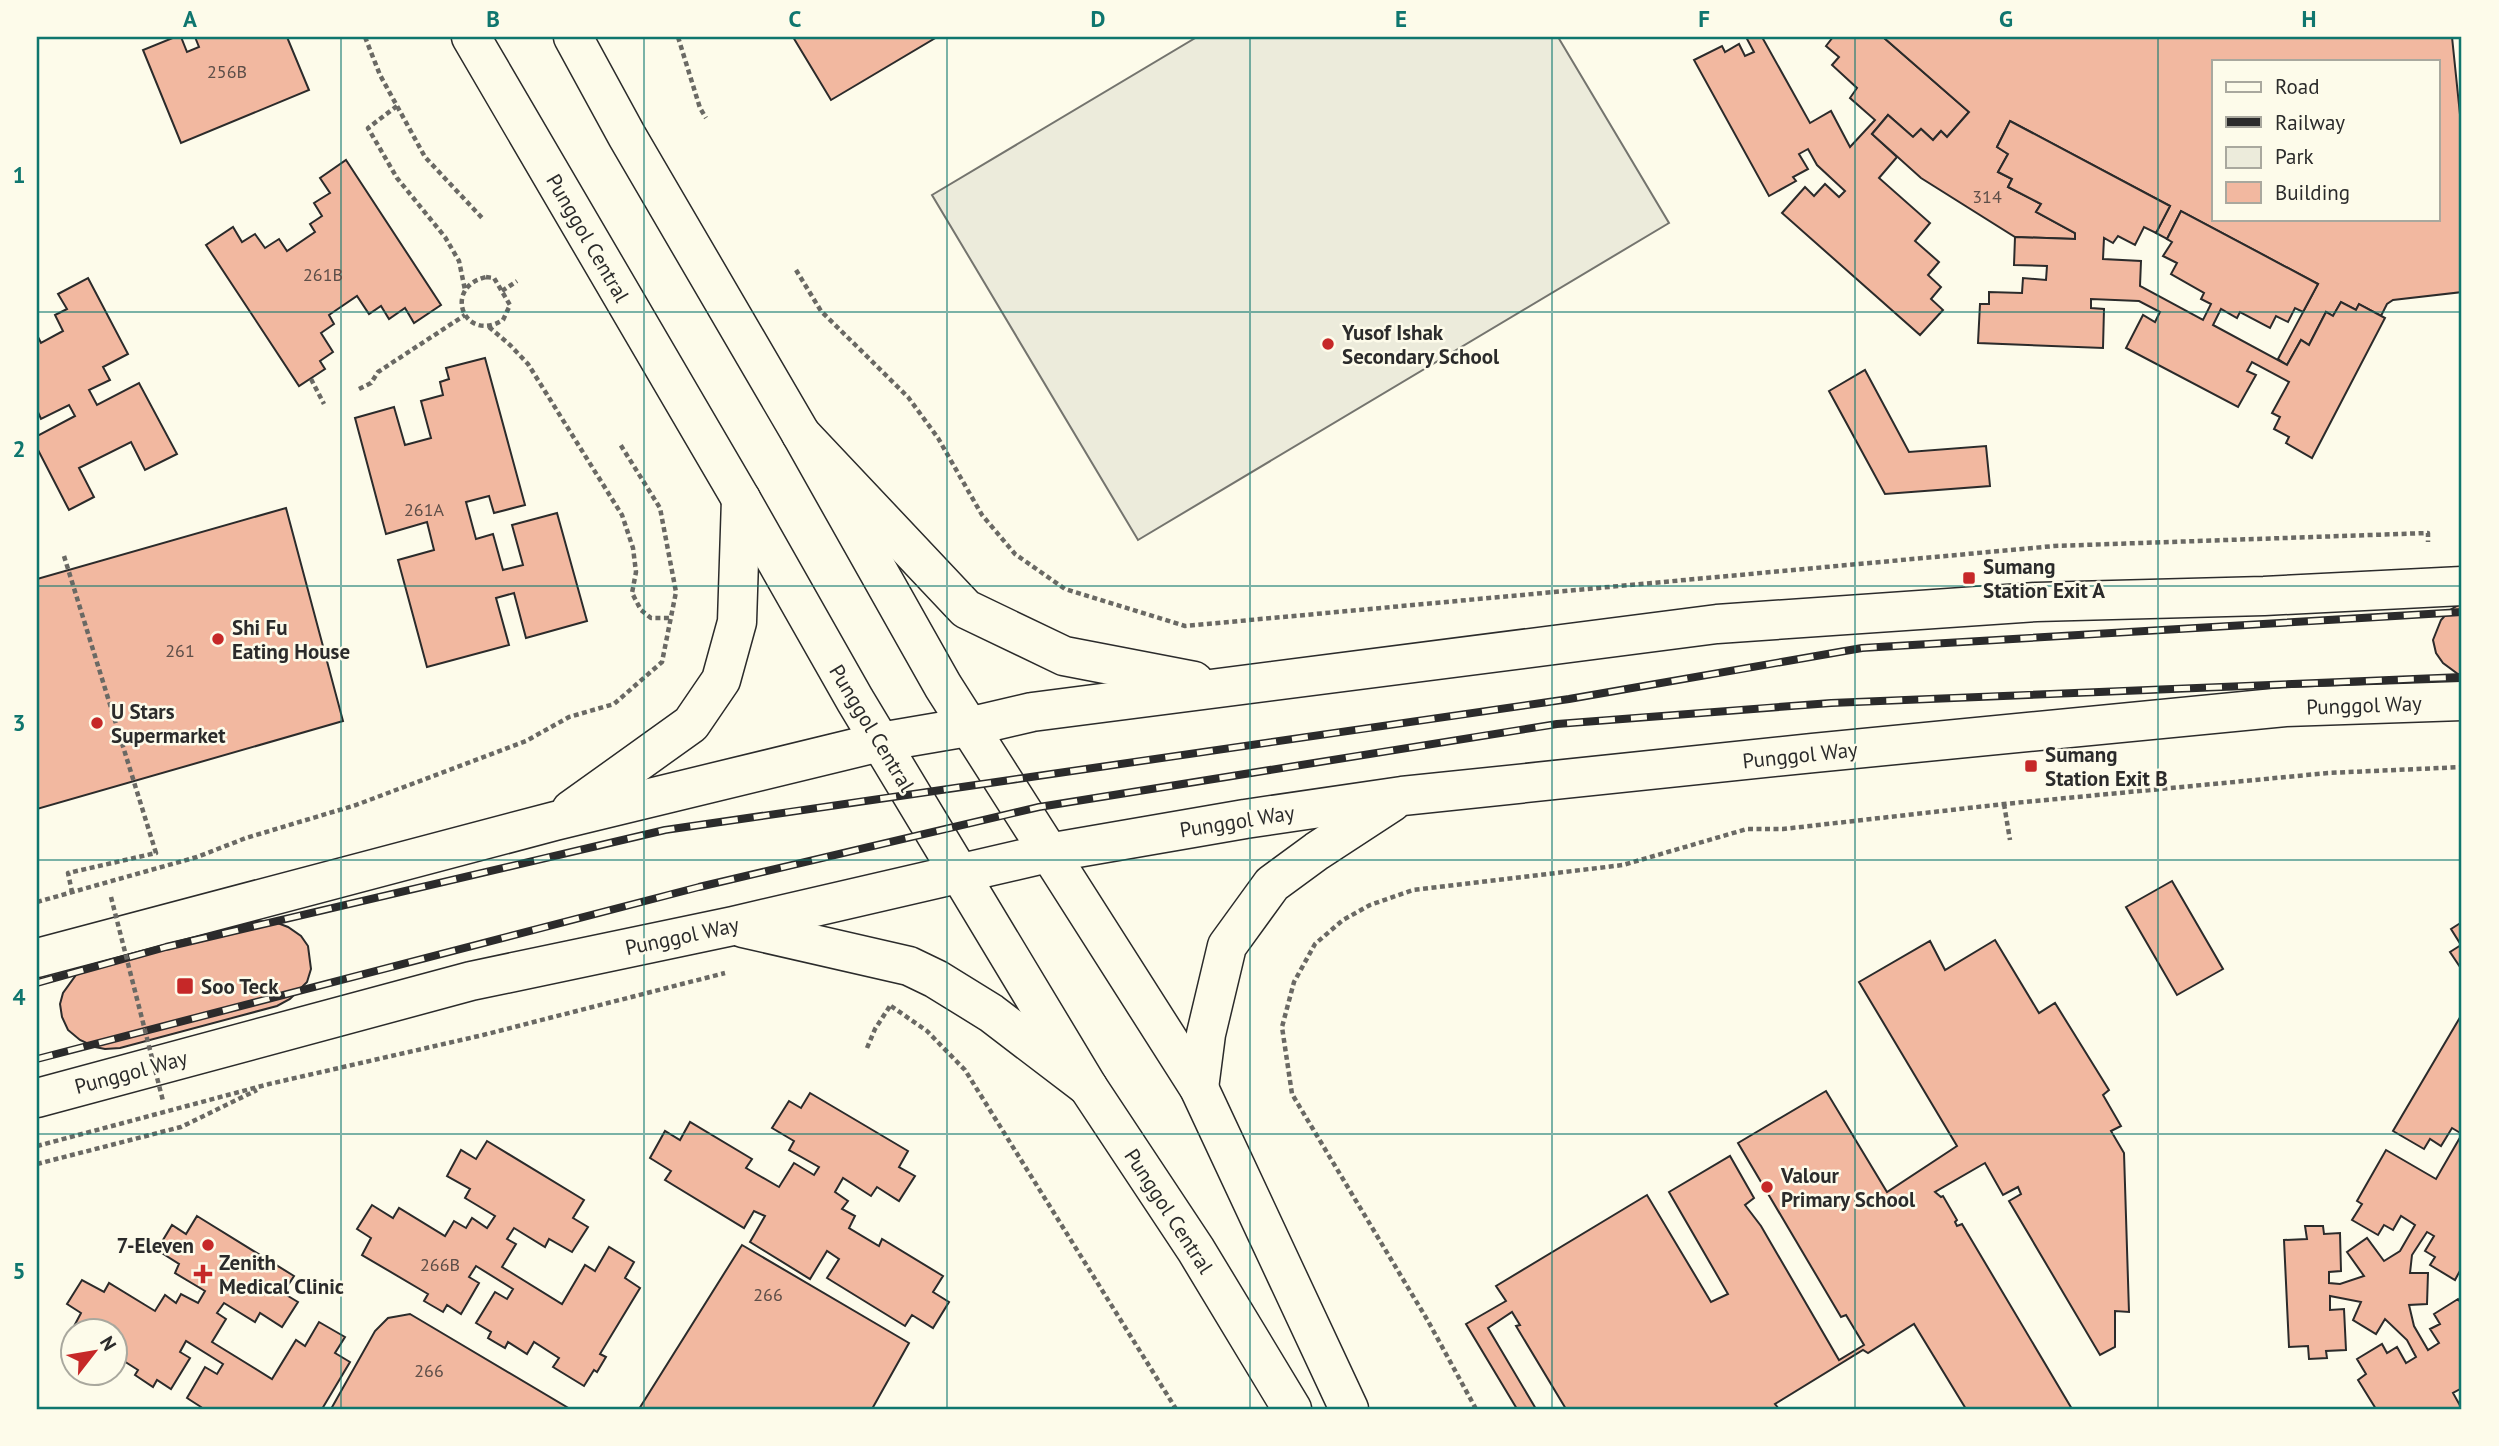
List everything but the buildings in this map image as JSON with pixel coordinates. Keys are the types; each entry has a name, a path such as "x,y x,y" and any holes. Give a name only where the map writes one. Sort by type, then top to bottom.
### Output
{"main road":[{"name":"Punggol Central","path":"471,37 880,742 1087,1087 1196,1250 1292,1409"},
{"path":"573,37 627,136 968,727 1199,1088 1349,1409"},
{"path":"801,434 966,609 1064,656 1227,687"},
{"path":"555,821 691,724 721,680 737,622 741,499"},
{"path":"37,958 555,821 880,742 968,727 1032,712 1717,624 2036,602 2263,596 2462,586"},
{"name":"Punggol Way","path":"37,1098 471,981 733,926 1048,853 1245,819 1402,796 2272,709 2462,701"},
{"path":"1199,1088 1206,1034 1227,946 1272,884 1317,851 1402,796"},
{"path":"733,926 909,966 936,979 991,1013 1087,1087"}],"path":[{"path":"365,37 380,75 425,157 484,220"},
{"path":"678,37 700,108 706,118"},
{"path":"397,106 368,128 397,178 460,261 465,290"},
{"path":"796,270 821,310 908,397 938,438 982,515 1015,554 1065,589 1185,626 2053,546 2428,533 2428,542"},
{"path":"489,327 503,320 510,305 494,278 486,277 470,283 465,290 462,296 465,315 474,324 489,327 528,364 622,515 633,548 636,572 632,593 641,610 651,618 671,618"},
{"path":"502,291 517,281"},
{"path":"359,389 372,383 378,372 465,315"},
{"path":"311,379 324,404"},
{"path":"37,902 197,857 246,838 356,805 526,741 569,717 614,704 662,662 676,592 660,508 620,444"},
{"path":"64,556 156,853 68,873 72,892"},
{"path":"1476,1409 1428,1321 1292,1094 1282,1027 1294,982 1315,944 1343,920 1370,905 1413,890 1623,865 1746,830 1783,829 2004,804 2328,773 2462,767"},
{"path":"2004,804 2010,840"},
{"path":"111,897 163,1101"},
{"path":"37,1146 270,1084 483,1035 733,971"},
{"path":"880,999 927,1031 965,1070 1176,1409"},
{"path":"867,1048 875,1029 890,1006"},
{"path":"267,1074 270,1084"},
{"path":"37,1164 181,1127 270,1084"}],"green space":[{"path":"1197,37 1558,37 1669,223 1138,540 932,195"}],"railway":[{"path":"37,983 166,947 665,830 1569,699 1862,648 2462,612"},
{"path":"37,1059 699,887 1039,807 1557,724 1831,703 2462,677"}],"place":[{"name":"Yusof Ishak Secondary School","path":"1328,344"},
{"name":"Sumang Station Exit A","path":"1969,578"},
{"name":"Shi Fu Eating House","path":"218,639"},
{"name":"U Stars Supermarket","path":"97,723"},
{"name":"Sumang Station Exit B","path":"2031,766"},
{"name":"Soo Teck","path":"185,986"},
{"name":"Valour Primary School","path":"1767,1187"},
{"name":"7-Eleven","path":"208,1245"},
{"name":"Zenith Medical Clinic","path":"203,1274"}]}
